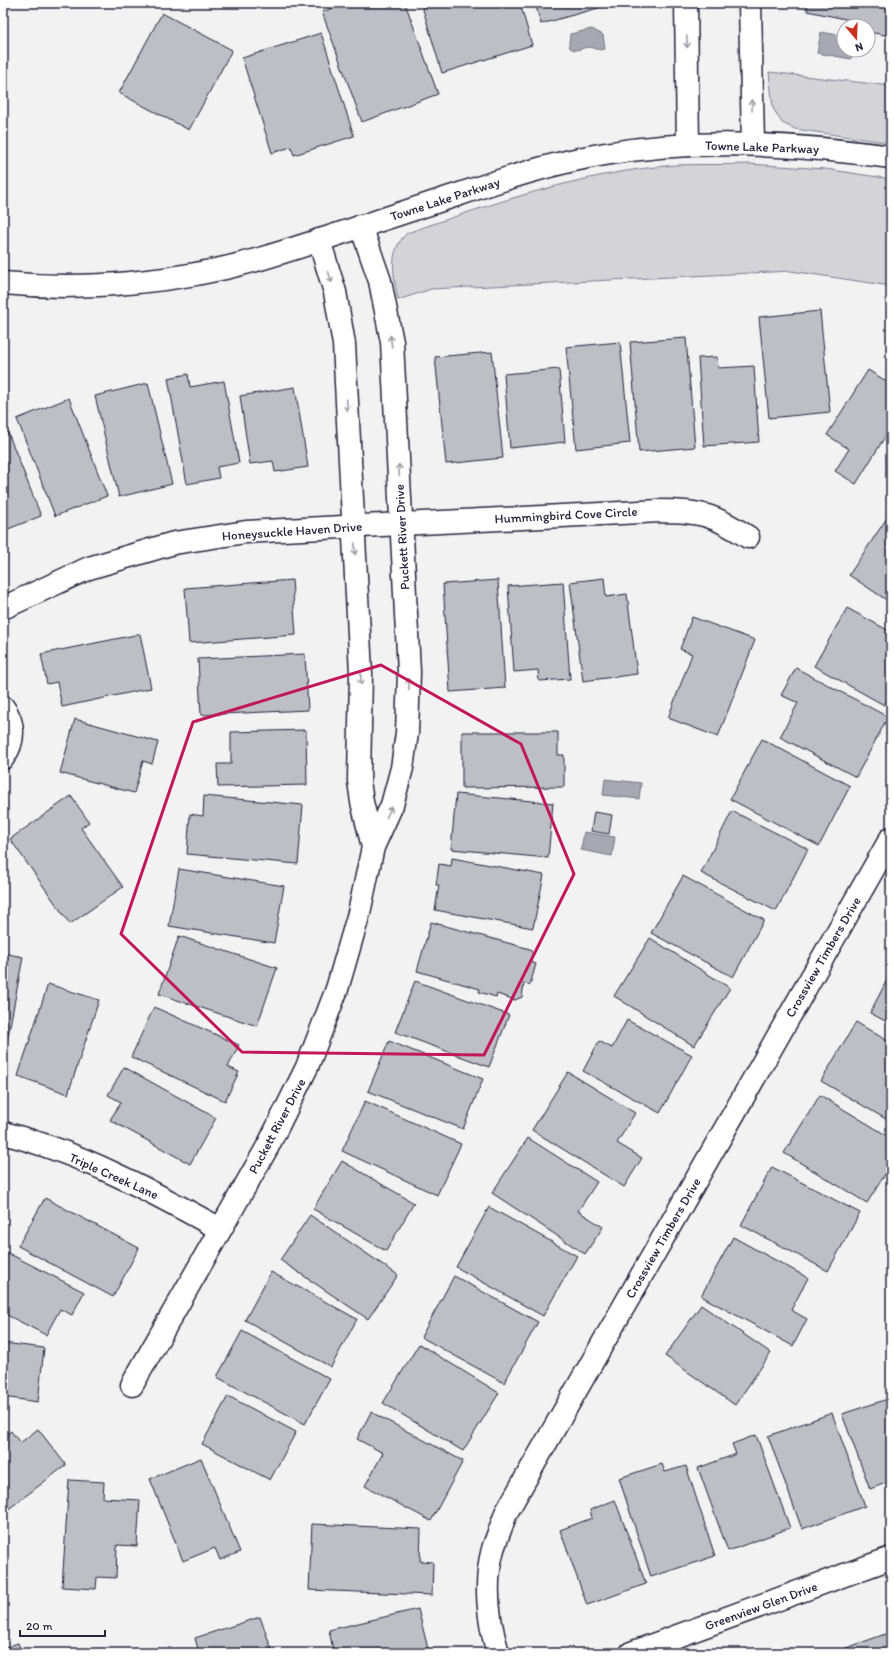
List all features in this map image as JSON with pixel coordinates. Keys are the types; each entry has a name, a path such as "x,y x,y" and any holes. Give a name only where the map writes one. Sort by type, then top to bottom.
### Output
{"street":[{"path":"686,3 688,145"},
{"path":"750,3 753,144"},
{"name":"Towne Lake Parkway","path":"3,283 28,286 112,284 194,274 259,259 515,176 604,154 688,145 753,144 845,151 891,157"},
{"name":"Puckett River Drive","path":"132,1385 268,1146 308,1067 337,989 359,913 373,847 392,805 402,768 407,733 409,672 392,342 380,281 361,226"},
{"name":"Puckett River Drive","path":"319,240 335,292 344,344 361,673 359,781 362,802 373,847"},
{"name":"Hummingbird Cove Circle","path":"378,524 685,511 706,515 725,522 748,537"},
{"name":"Honeysuckle Haven Drive","path":"3,608 89,568 174,543 246,532 378,524"},
{"path":"3,707 8,714 14,731 9,749 3,758"},
{"name":"Crossview Timbers Drive","path":"498,1653 492,1631 488,1590 493,1550 506,1513 891,838"},
{"name":"Triple Creek Lane","path":"3,1133 80,1159 123,1178 220,1229"},
{"name":"Greenview Glen Drive","path":"631,1653 891,1558"}],"highlighted area":[{"path":"381,665 521,744 574,874 484,1055 242,1052 121,934 193,722"}],"shaded area":[{"path":"592,29 603,35 605,49 599,50 587,47 575,50 570,48 570,34"},
{"path":"821,32 836,35 836,56 817,53"},
{"path":"769,72 891,86 891,143 795,129 782,123 773,108"},
{"path":"749,164 825,169 891,179 891,286 791,271 431,289 398,300 394,273 394,256 401,240 407,233 506,200 540,190 607,174 676,165"},
{"path":"605,779 641,783 639,799 603,795"},
{"path":"584,832 615,837 612,856 581,850"}],"building":[{"path":"347,3 405,3 438,94 362,122 322,12"},
{"path":"431,3 520,3 532,45 442,73 422,6"},
{"path":"535,3 616,3 541,24"},
{"path":"808,3 891,3 891,36 876,33 876,18 840,18 807,11"},
{"path":"162,13 232,50 189,130 119,93"},
{"path":"321,33 354,136 294,155 291,147 272,153 242,58"},
{"path":"820,311 830,412 769,418 759,317"},
{"path":"686,338 695,447 639,452 630,342"},
{"path":"620,342 630,443 576,449 566,347"},
{"path":"492,352 503,458 446,464 435,357"},
{"path":"717,357 718,368 754,366 759,442 704,446 698,358"},
{"path":"559,369 565,442 510,448 504,374"},
{"path":"868,370 891,384 891,427 856,484 835,471 849,449 827,435"},
{"path":"188,374 190,387 224,381 239,463 217,467 219,478 187,484 168,378"},
{"path":"148,383 172,484 119,497 95,396"},
{"path":"295,387 308,467 275,472 273,461 250,464 240,396"},
{"path":"69,398 107,496 55,516 17,419"},
{"path":"3,420 41,516 3,531"},
{"path":"887,518 891,521 891,603 849,575"},
{"path":"604,578 606,597 627,594 637,674 583,681 570,582"},
{"path":"292,580 296,635 189,643 185,588"},
{"path":"498,580 505,688 450,692 443,584"},
{"path":"563,582 570,679 539,681 538,670 514,672 508,586"},
{"path":"847,608 891,632 891,693 884,705 814,666"},
{"path":"692,617 755,640 718,737 668,718 692,654 680,649"},
{"path":"140,634 151,688 62,707 57,682 47,684 41,654"},
{"path":"305,654 308,710 201,715 198,659"},
{"path":"796,668 888,717 856,777 780,737 798,703 781,695"},
{"path":"75,719 158,742 152,764 143,761 134,793 60,773"},
{"path":"306,730 307,785 218,787 217,764 231,764 231,732"},
{"path":"462,732 558,732 558,755 564,755 564,787 462,788"},
{"path":"762,739 850,786 819,846 730,799"},
{"path":"456,794 553,803 548,858 451,849"},
{"path":"71,796 89,822 81,828 123,887 70,924 10,839"},
{"path":"204,796 303,805 298,864 187,854 190,814 203,816"},
{"path":"732,811 808,849 776,911 701,873"},
{"path":"594,812 612,815 609,834 591,831"},
{"path":"452,858 544,875 533,928 435,910 439,885 436,885 439,864 451,866"},
{"path":"179,869 284,886 274,943 169,926"},
{"path":"683,876 764,920 733,977 651,933"},
{"path":"431,922 530,949 533,954 530,962 536,964 530,985 524,983 522,997 515,1000 497,994 496,997 479,992 480,989 417,971"},
{"path":"179,936 277,968 257,1026 159,994"},
{"path":"650,938 730,988 694,1046 614,996"},
{"path":"3,953 23,957 6,1047 3,1046"},
{"path":"891,972 891,1024 870,1013"},
{"path":"415,981 509,1015 489,1067 395,1032"},
{"path":"48,984 99,1000 68,1094 18,1076"},
{"path":"154,1007 239,1045 228,1067 239,1072 225,1101 131,1057"},
{"path":"627,1020 692,1055 660,1113 583,1071 599,1041 612,1048"},
{"path":"856,1022 891,1043 891,1122 821,1081"},
{"path":"389,1041 483,1079 463,1129 368,1091"},
{"path":"124,1067 216,1118 190,1164 110,1120 121,1102 108,1095"},
{"path":"568,1072 635,1113 617,1143 642,1158 624,1187 532,1130"},
{"path":"820,1095 891,1138 891,1165 867,1203 784,1153"},
{"path":"365,1101 461,1144 437,1195 342,1151"},
{"path":"528,1138 597,1182 578,1211 603,1227 585,1254 492,1193"},
{"path":"342,1161 414,1203 386,1251 313,1209"},
{"path":"772,1167 860,1213 828,1271 741,1225"},
{"path":"45,1198 139,1248 113,1297 18,1246"},
{"path":"489,1207 577,1256 543,1316 456,1267"},
{"path":"310,1215 398,1275 368,1319 280,1260"},
{"path":"733,1237 808,1278 791,1310 807,1319 793,1346 701,1296"},
{"path":"4,1251 84,1292 72,1315 60,1309 46,1335 3,1313"},
{"path":"271,1272 357,1319 331,1367 245,1320"},
{"path":"454,1276 538,1322 504,1383 421,1337"},
{"path":"701,1305 771,1353 735,1405 665,1356"},
{"path":"242,1331 330,1379 305,1424 217,1377"},
{"path":"3,1343 44,1348 38,1402 3,1397"},
{"path":"419,1344 499,1393 463,1451 383,1403"},
{"path":"228,1396 296,1432 270,1480 202,1444"},
{"path":"891,1398 891,1481 870,1489 842,1414"},
{"path":"371,1412 463,1461 431,1521 365,1486 383,1453 357,1439"},
{"path":"832,1413 865,1506 802,1529 768,1436"},
{"path":"38,1429 66,1465 6,1511 3,1507 3,1437 11,1431 20,1443"},
{"path":"756,1435 790,1528 728,1551 698,1468 736,1454 732,1444"},
{"path":"201,1458 240,1552 220,1560 215,1548 183,1561 150,1479"},
{"path":"662,1464 665,1472 686,1466 715,1556 651,1577 619,1478"},
{"path":"69,1480 104,1482 103,1498 140,1500 137,1546 117,1545 116,1578 97,1577 96,1589 62,1587"},
{"path":"615,1500 646,1584 587,1605 560,1530 592,1518 590,1510"},
{"path":"312,1524 421,1529 420,1561 433,1562 432,1595 309,1590"},
{"path":"418,1609 429,1653 322,1653 333,1650 329,1630"},
{"path":"260,1617 273,1653 199,1653 195,1638"},
{"path":"891,1632 891,1653 839,1653 838,1651"},
{"path":"18,1643 22,1653 3,1653 3,1648"}]}
